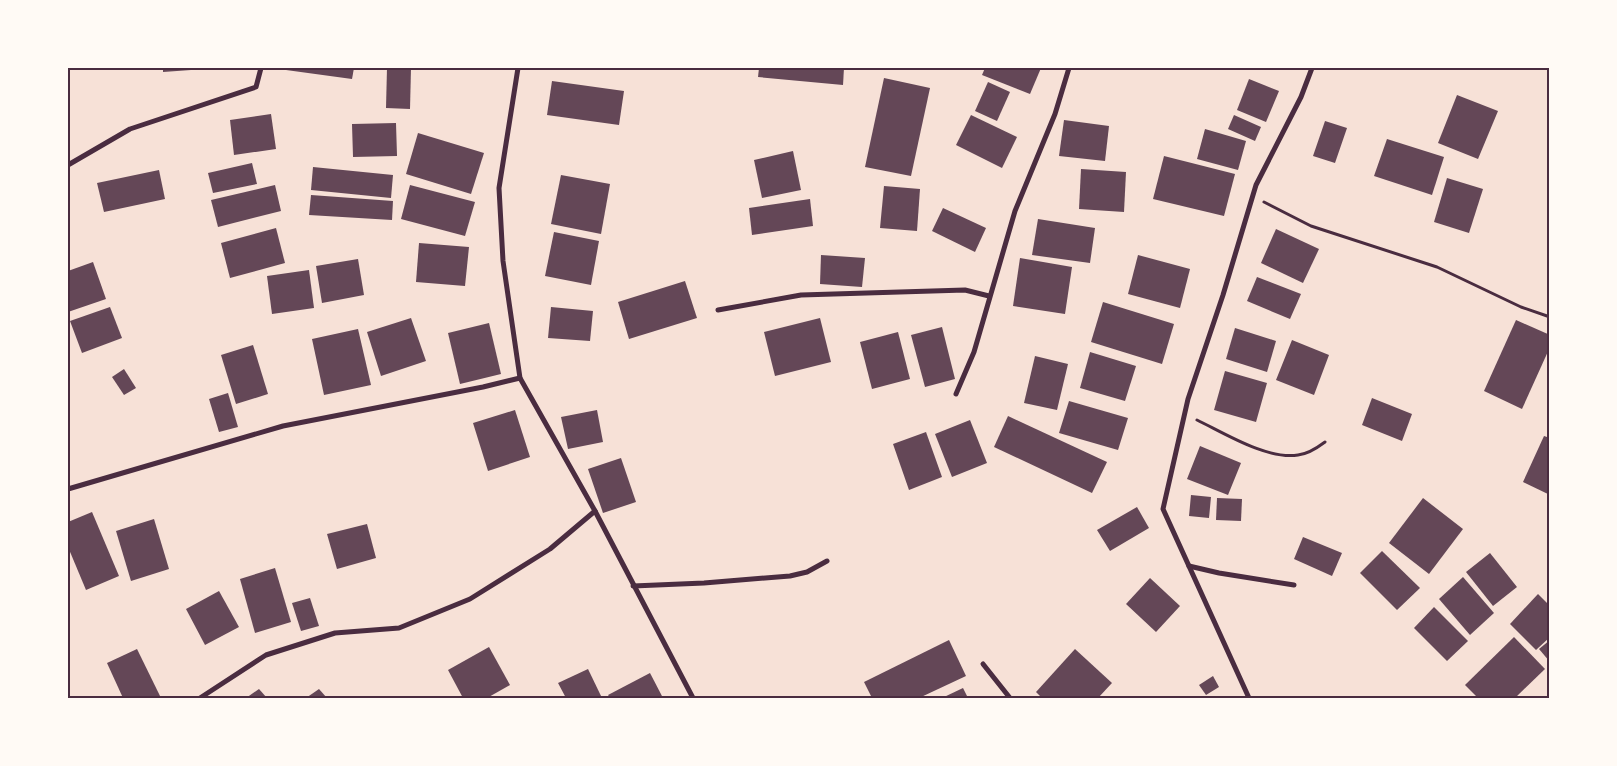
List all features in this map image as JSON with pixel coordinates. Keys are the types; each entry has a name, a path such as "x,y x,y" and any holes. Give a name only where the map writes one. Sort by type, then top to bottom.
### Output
{"street":[{"path":"68,165 130,129 256,88 261,68"},
{"path":"518,68 499,188 503,261 520,378 594,511 693,698"},
{"path":"956,394 974,352 1015,211 1055,114 1069,68"},
{"path":"1250,698 1163,509 1188,399 1223,295 1252,196 1301,97 1312,68"},
{"path":"718,310 801,295 965,290 989,296"},
{"path":"68,489 283,426 520,378"},
{"path":"200,698 266,655 335,633 399,628 470,599 550,549 594,511"},
{"path":"633,586 704,583 790,576 807,572 827,561"},
{"path":"1189,566 1219,573 1294,585"},
{"path":"983,664 1010,698"}],"path":[{"path":"1252,196 1311,226 1437,267 1521,307 1550,316"},
{"path":"1184,414 1250,445 1274,454 1297,455 1312,451 1325,442"}],"building":[{"path":"163,68 205,68 205,69 163,72"},
{"path":"287,68 354,68 352,79 286,70"},
{"path":"387,68 411,68 410,109 386,108"},
{"path":"759,68 844,68 843,85 758,77"},
{"path":"985,68 1041,68 1030,94 982,75"},
{"path":"884,78 930,88 911,176 865,167"},
{"path":"1249,79 1279,91 1266,122 1237,110"},
{"path":"552,81 624,91 619,125 547,115"},
{"path":"988,82 1010,92 997,121 975,111"},
{"path":"1457,95 1498,111 1478,159 1438,143"},
{"path":"271,114 276,149 234,155 230,120"},
{"path":"971,115 1017,137 1002,168 956,145"},
{"path":"1234,115 1261,127 1255,141 1228,129"},
{"path":"1064,120 1109,126 1105,161 1059,156"},
{"path":"1325,121 1347,128 1335,163 1313,156"},
{"path":"396,123 397,156 353,157 352,124"},
{"path":"1205,129 1246,141 1238,170 1197,159"},
{"path":"418,133 484,153 471,194 406,174"},
{"path":"1387,139 1444,157 1432,195 1374,176"},
{"path":"793,151 801,190 762,198 754,160"},
{"path":"1164,156 1235,174 1224,216 1153,199"},
{"path":"252,163 257,184 213,193 208,173"},
{"path":"313,167 393,175 391,198 311,190"},
{"path":"1081,169 1126,172 1124,212 1079,209"},
{"path":"159,170 165,199 104,212 97,183"},
{"path":"561,175 610,184 601,234 551,224"},
{"path":"1447,178 1483,189 1469,233 1434,222"},
{"path":"275,185 281,211 218,227 211,200"},
{"path":"410,185 475,202 465,236 401,219"},
{"path":"884,186 920,189 917,231 880,228"},
{"path":"311,195 393,201 392,220 309,215"},
{"path":"810,199 813,226 752,235 749,208"},
{"path":"943,208 986,228 975,252 932,231"},
{"path":"1038,219 1095,228 1090,263 1032,255"},
{"path":"276,228 285,263 230,278 221,243"},
{"path":"1276,229 1319,249 1303,283 1261,263"},
{"path":"554,232 599,241 591,285 545,276"},
{"path":"419,243 469,247 465,286 416,282"},
{"path":"821,255 865,258 862,287 820,284"},
{"path":"1138,255 1190,269 1180,308 1128,294"},
{"path":"1020,258 1072,267 1065,314 1013,306"},
{"path":"358,259 364,295 322,303 316,266"},
{"path":"93,262 106,299 68,312 68,271"},
{"path":"309,270 314,308 272,314 267,276"},
{"path":"1257,277 1301,294 1290,319 1247,301"},
{"path":"685,281 697,318 629,339 618,302"},
{"path":"1103,302 1174,324 1162,364 1091,342"},
{"path":"110,307 122,338 82,353 70,321"},
{"path":"551,307 593,311 590,341 548,338"},
{"path":"411,318 426,361 381,376 367,332"},
{"path":"820,318 831,362 775,376 764,332"},
{"path":"1516,320 1550,335 1550,347 1522,409 1484,391"},
{"path":"489,323 501,374 460,384 448,333"},
{"path":"942,327 955,379 925,387 911,335"},
{"path":"1235,328 1276,341 1267,372 1226,359"},
{"path":"358,329 371,385 324,395 312,339"},
{"path":"898,332 910,379 872,389 860,342"},
{"path":"1292,340 1329,355 1314,395 1276,380"},
{"path":"253,345 268,394 236,404 221,355"},
{"path":"1090,352 1136,366 1125,401 1080,388"},
{"path":"1035,356 1068,364 1057,410 1024,403"},
{"path":"124,369 136,388 124,395 112,377"},
{"path":"1225,371 1267,383 1256,422 1214,410"},
{"path":"228,393 238,427 219,432 209,399"},
{"path":"1372,398 1412,414 1402,441 1362,425"},
{"path":"1069,401 1128,418 1118,450 1059,433"},
{"path":"515,410 530,457 488,471 473,423"},
{"path":"597,410 603,442 568,449 561,417"},
{"path":"1008,416 1107,462 1092,493 994,447"},
{"path":"970,420 987,463 952,477 935,434"},
{"path":"926,432 942,477 909,490 893,444"},
{"path":"1544,436 1550,438 1550,495 1523,482"},
{"path":"1200,446 1241,463 1228,495 1187,479"},
{"path":"621,458 636,502 603,513 588,469"},
{"path":"1191,495 1211,497 1209,518 1189,516"},
{"path":"1217,498 1242,499 1241,521 1216,520"},
{"path":"1423,498 1463,529 1429,574 1389,543"},
{"path":"1137,507 1149,528 1110,551 1097,530"},
{"path":"92,512 119,576 86,590 68,547 68,522"},
{"path":"154,519 169,569 131,581 116,531"},
{"path":"367,524 376,558 337,569 327,534"},
{"path":"1303,537 1342,553 1332,576 1294,559"},
{"path":"1382,551 1420,588 1397,610 1360,573"},
{"path":"1490,553 1517,587 1493,606 1466,572"},
{"path":"275,568 291,622 255,633 240,579"},
{"path":"1463,577 1494,613 1470,635 1439,599"},
{"path":"1150,578 1180,606 1156,632 1126,604"},
{"path":"219,591 239,627 205,645 186,609"},
{"path":"1538,594 1550,606 1550,637 1536,650 1510,624"},
{"path":"310,598 319,626 301,631 292,603"},
{"path":"1434,607 1468,641 1447,661 1414,628"},
{"path":"1514,637 1545,669 1515,698 1478,698 1465,685"},
{"path":"949,640 966,676 919,698 872,698 864,682"},
{"path":"1550,640 1550,662 1539,649"},
{"path":"489,647 510,685 487,698 463,698 448,670"},
{"path":"137,649 161,698 123,698 107,663"},
{"path":"1075,649 1112,683 1098,698 1042,698 1036,692"},
{"path":"588,669 602,698 566,698 558,683"},
{"path":"650,673 663,698 610,698 608,695"},
{"path":"1213,676 1219,687 1206,695 1199,685"},
{"path":"963,688 968,698 942,698"},
{"path":"259,689 267,698 246,698"},
{"path":"319,689 327,698 306,698"}]}
